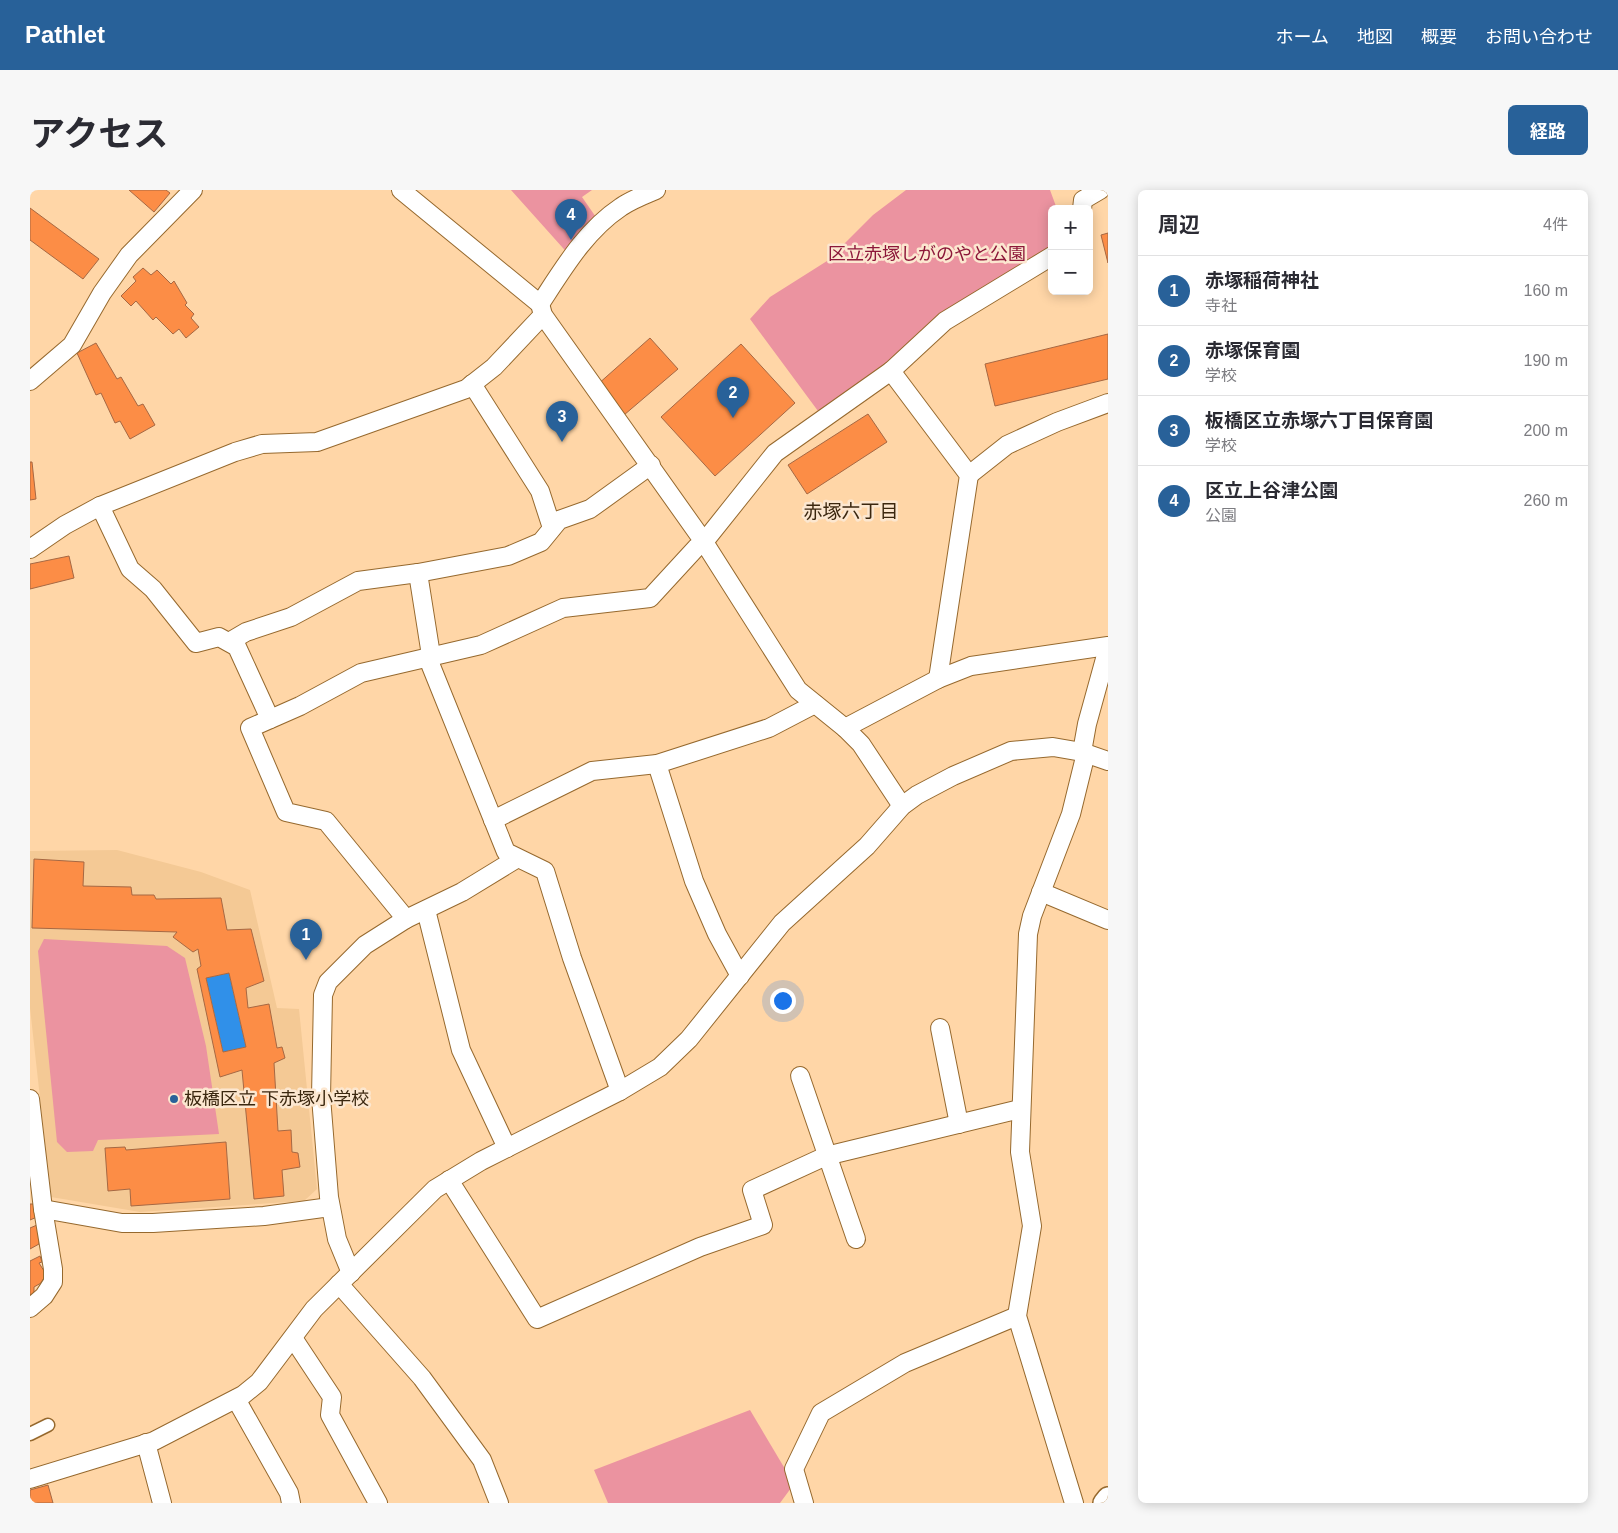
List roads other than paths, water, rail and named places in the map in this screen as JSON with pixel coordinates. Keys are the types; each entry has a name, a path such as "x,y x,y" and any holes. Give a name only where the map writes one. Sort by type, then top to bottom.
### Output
{"street":[{"path":"30,381 72,345 102,293 129,255 193,190"},
{"path":"401,190 541,309 704,542 798,690 845,728 861,744 902,806"},
{"path":"30,549 66,525 100,506 235,452 262,444 317,442 466,388 494,367 541,309 571,256 600,223 623,206 656,190"},
{"path":"1083,205 1084,200 1100,190"},
{"path":"406,919 326,821 286,812 250,728 300,706 362,673 481,645 563,608 650,598 696,548 704,542 775,453 891,371 945,321 1048,258"},
{"path":"891,371 969,474"},
{"path":"472,384 540,491 552,528"},
{"path":"938,679 969,474 1007,445 1057,422 1108,403"},
{"path":"228,642 246,632 291,617 358,581 418,573 508,556 541,542 559,520 590,508 651,465"},
{"path":"100,506 130,569 153,589 196,642 219,637 237,647 270,719"},
{"path":"418,573 430,656 429,661 506,852 516,859 545,871 572,958 620,1091"},
{"path":"845,728 938,679 971,666 1108,647 1087,724 1084,752 1071,814 1032,916 1028,934 1020,1109 1020,1152 1032,1226 1017,1316 1074,1503"},
{"path":"493,820 592,771 657,764 769,728 815,704"},
{"path":"30,1479 150,1442 236,1399 259,1382 314,1309 435,1190 449,1180 507,1148 620,1091 660,1066 690,1039 782,923 867,846 902,806 953,776 1011,751 1053,747 1084,752 1108,761"},
{"path":"657,764 694,881 717,934 740,976"},
{"path":"500,1503 482,1460 345,1278 330,1207 322,1096 323,995 328,982 365,945 406,919 462,892 516,859"},
{"path":"1041,892 1108,920"},
{"path":"426,910 461,1050 507,1148"},
{"path":"940,1028 959,1124"},
{"path":"800,1076 856,1239"},
{"path":"30,1099 43,1209 53,1269 53,1282 44,1296 30,1308"},
{"path":"449,1180 537,1319 700,1248 762,1225 752,1190 826,1156 1020,1109"},
{"path":"43,1209 122,1222 153,1223 264,1216 330,1207"},
{"path":"804,1503 794,1469 821,1413 905,1363 1017,1316"},
{"path":"292,1338 332,1398 330,1415 378,1503"},
{"path":"236,1399 288,1493 291,1503"},
{"path":"30,1434 48,1425"},
{"path":"150,1442 162,1503"},
{"path":"1104,1503 1108,1498"}],"water":[{"path":"229,973 246,1047 223,1052 206,978"}],"place":[{"name":"区立上谷津公園","path":"571,240"},
{"name":"赤塚保育園","path":"733,418"},
{"name":"板橋区立赤塚六丁目保育園","path":"562,442"},
{"name":"赤塚稲荷神社","path":"306,960"},
{"name":"板橋区立 下赤塚小学校","path":"174,1099"}],"district":[{"name":"赤塚六丁目","path":"851,511"}],"park label":[{"name":"区立赤塚しがのやと公園","path":"927,254"}]}
